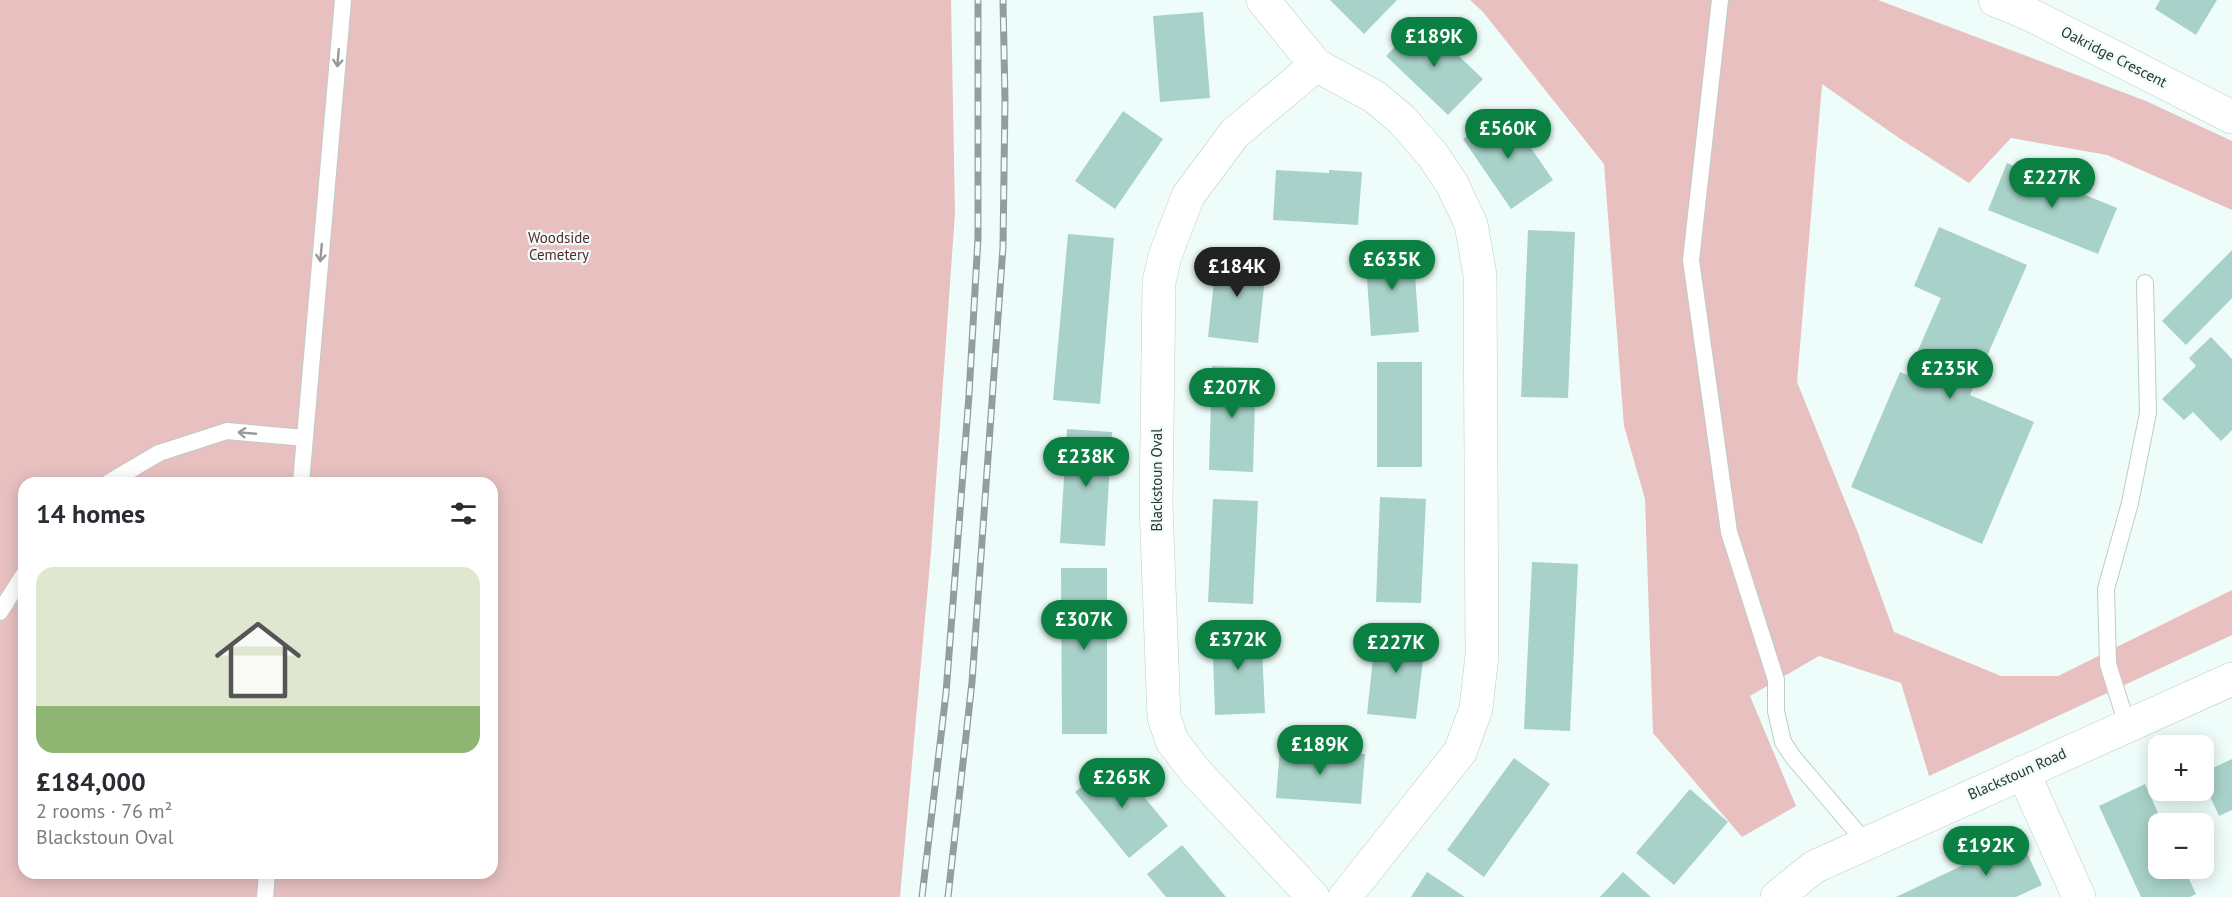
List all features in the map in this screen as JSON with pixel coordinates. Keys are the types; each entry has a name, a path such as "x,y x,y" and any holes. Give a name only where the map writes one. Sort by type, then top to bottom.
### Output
{"street":[{"path":"1263,0 1316,65 1375,97 1402,120 1432,154 1452,184 1471,224 1480,275 1482,656 1476,708 1460,752 1345,897"},
{"name":"Oakridge Crescent","path":"1995,0 2033,7 2232,117"},
{"name":"Blackstoun Oval","path":"1313,897 1195,771 1172,741 1164,717 1156,506 1159,282 1165,256 1188,196 1234,134 1316,65"},
{"name":"Blackstoun Road","path":"1777,897 1814,867 2232,679"},
{"path":"2023,772 2079,897"}],"lane":[{"path":"302,477 344,0"},
{"path":"1720,0 1691,260 1729,532 1776,680 1776,711 1783,742 1792,757 1866,843"},
{"path":"2127,725 2108,664 2106,589 2130,503 2148,413 2145,284"},
{"path":"118,477 159,453 227,431 305,438"},
{"path":"0,612 18,584"},
{"path":"265,897 266,879"}],"green space":[{"name":"Woodside Cemetery","path":"0,0 951,0 955,213 931,552 900,897 0,897"},
{"path":"1470,0 1878,0 2146,101 2232,141 2232,210 2107,155 2011,138 1969,183 1822,84 1797,382 1858,533 1894,632 2001,676 2058,676 2232,590 2232,635 1929,776 1901,683 1819,656 1750,696 1796,806 1742,837 1653,733 1645,499 1624,426 1604,164 1483,12"}],"building":[{"path":"1330,0 1397,0 1364,34"},
{"path":"2160,0 2217,0 2196,35 2155,9"},
{"path":"1203,12 1210,98 1160,102 1153,16"},
{"path":"1421,20 1483,79 1448,115 1386,56"},
{"path":"1505,110 1553,180 1511,209 1463,139"},
{"path":"1123,111 1163,139 1115,209 1075,181"},
{"path":"2007,163 2117,208 2098,254 1988,210"},
{"path":"1276,170 1362,172 1358,225 1273,220"},
{"path":"1939,227 2027,265 1970,395 2034,422 1982,544 1851,487 1900,372 1907,375 1941,298 1914,286"},
{"path":"1528,230 1575,232 1568,398 1521,397"},
{"path":"1068,234 1114,238 1100,404 1053,400"},
{"path":"1413,246 1419,332 1371,336 1365,250"},
{"path":"2232,250 2232,298 2186,345 2162,321"},
{"path":"1217,253 1267,259 1258,343 1208,337"},
{"path":"2211,337 2232,359 2232,430 2221,441 2193,412 2184,420 2162,399 2196,366 2189,358"},
{"path":"1377,362 1422,362 1422,467 1377,467"},
{"path":"1212,366 1256,368 1253,472 1209,470"},
{"path":"1067,429 1112,432 1105,546 1060,543"},
{"path":"1380,497 1426,499 1421,603 1376,602"},
{"path":"1213,499 1258,501 1253,604 1208,602"},
{"path":"1532,562 1578,564 1570,731 1524,729"},
{"path":"1061,568 1107,568 1107,734 1062,734"},
{"path":"1261,627 1265,713 1215,715 1212,629"},
{"path":"1376,630 1426,635 1416,719 1367,714"},
{"path":"1280,748 1365,754 1361,804 1276,798"},
{"path":"1514,758 1550,784 1484,877 1447,850"},
{"path":"2232,759 2232,810 2219,816 2212,801 2214,801 2214,767"},
{"path":"1114,760 1168,826 1129,858 1075,792"},
{"path":"2145,784 2148,801 2153,801 2158,813 2148,813 2148,879 2189,879 2196,894 2190,897 2141,897 2099,806"},
{"path":"1690,789 1728,822 1674,885 1636,853"},
{"path":"2020,838 2042,885 2016,897 1896,897"},
{"path":"1182,845 1226,897 1166,897 1147,874"},
{"path":"1427,872 1465,897 1411,897"},
{"path":"1623,872 1651,897 1600,897"}],"railway":[{"path":"922,897 946,693 969,395 978,238 978,0"},
{"path":"948,897 972,682 1003,247 1005,99 1003,0"}]}
